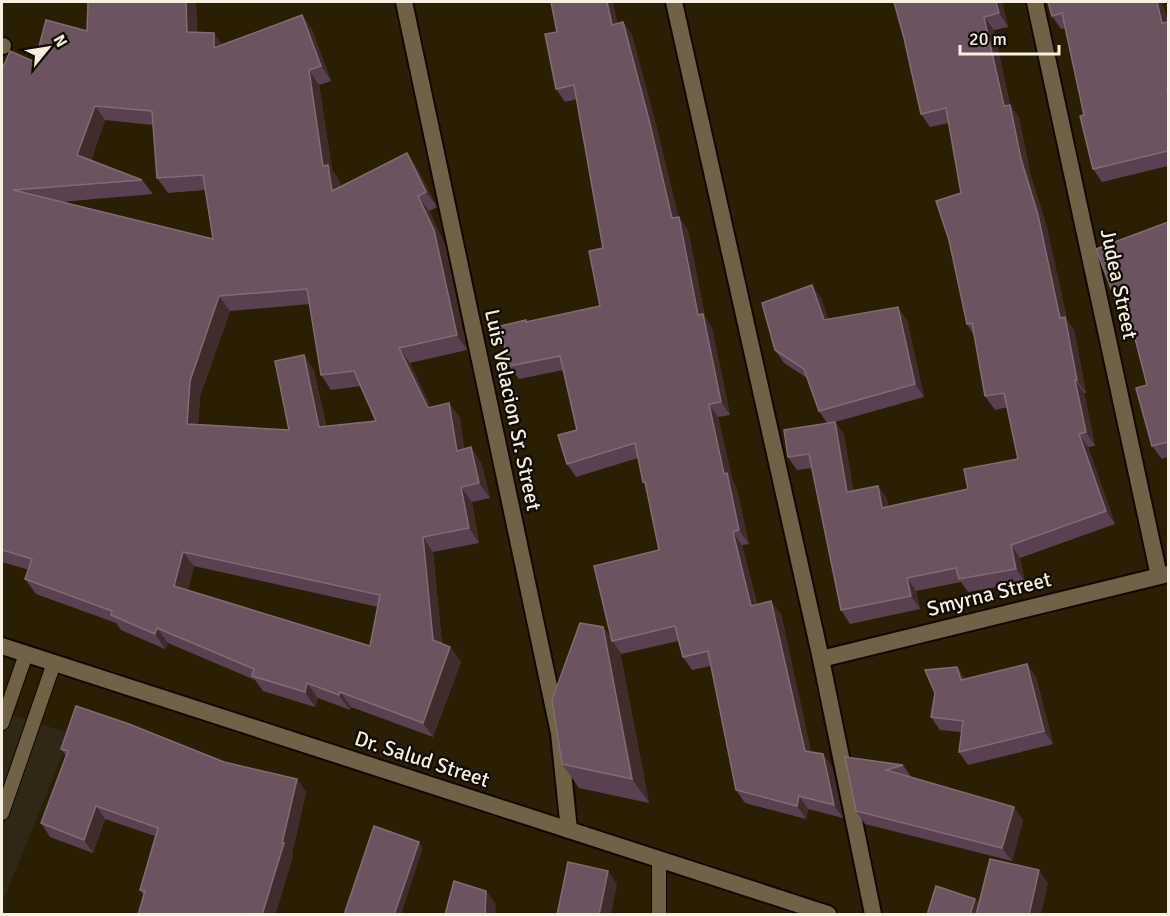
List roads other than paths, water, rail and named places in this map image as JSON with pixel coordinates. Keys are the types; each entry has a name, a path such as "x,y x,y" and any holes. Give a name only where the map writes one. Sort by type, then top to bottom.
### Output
{"street":[{"name":"Luis Velacion Sr. Street","path":"404,2 559,734 569,830"},
{"path":"674,2 821,658 873,915"},
{"name":"Judea Street","path":"1035,2 1164,575"},
{"name":"Smyrna Street","path":"821,658 1164,575"},
{"name":"Dr. Salud Street","path":"2,646 828,915"}],"lane":[{"path":"2,723 26,654"},
{"path":"2,813 54,663"},
{"path":"659,860 659,915"}]}
